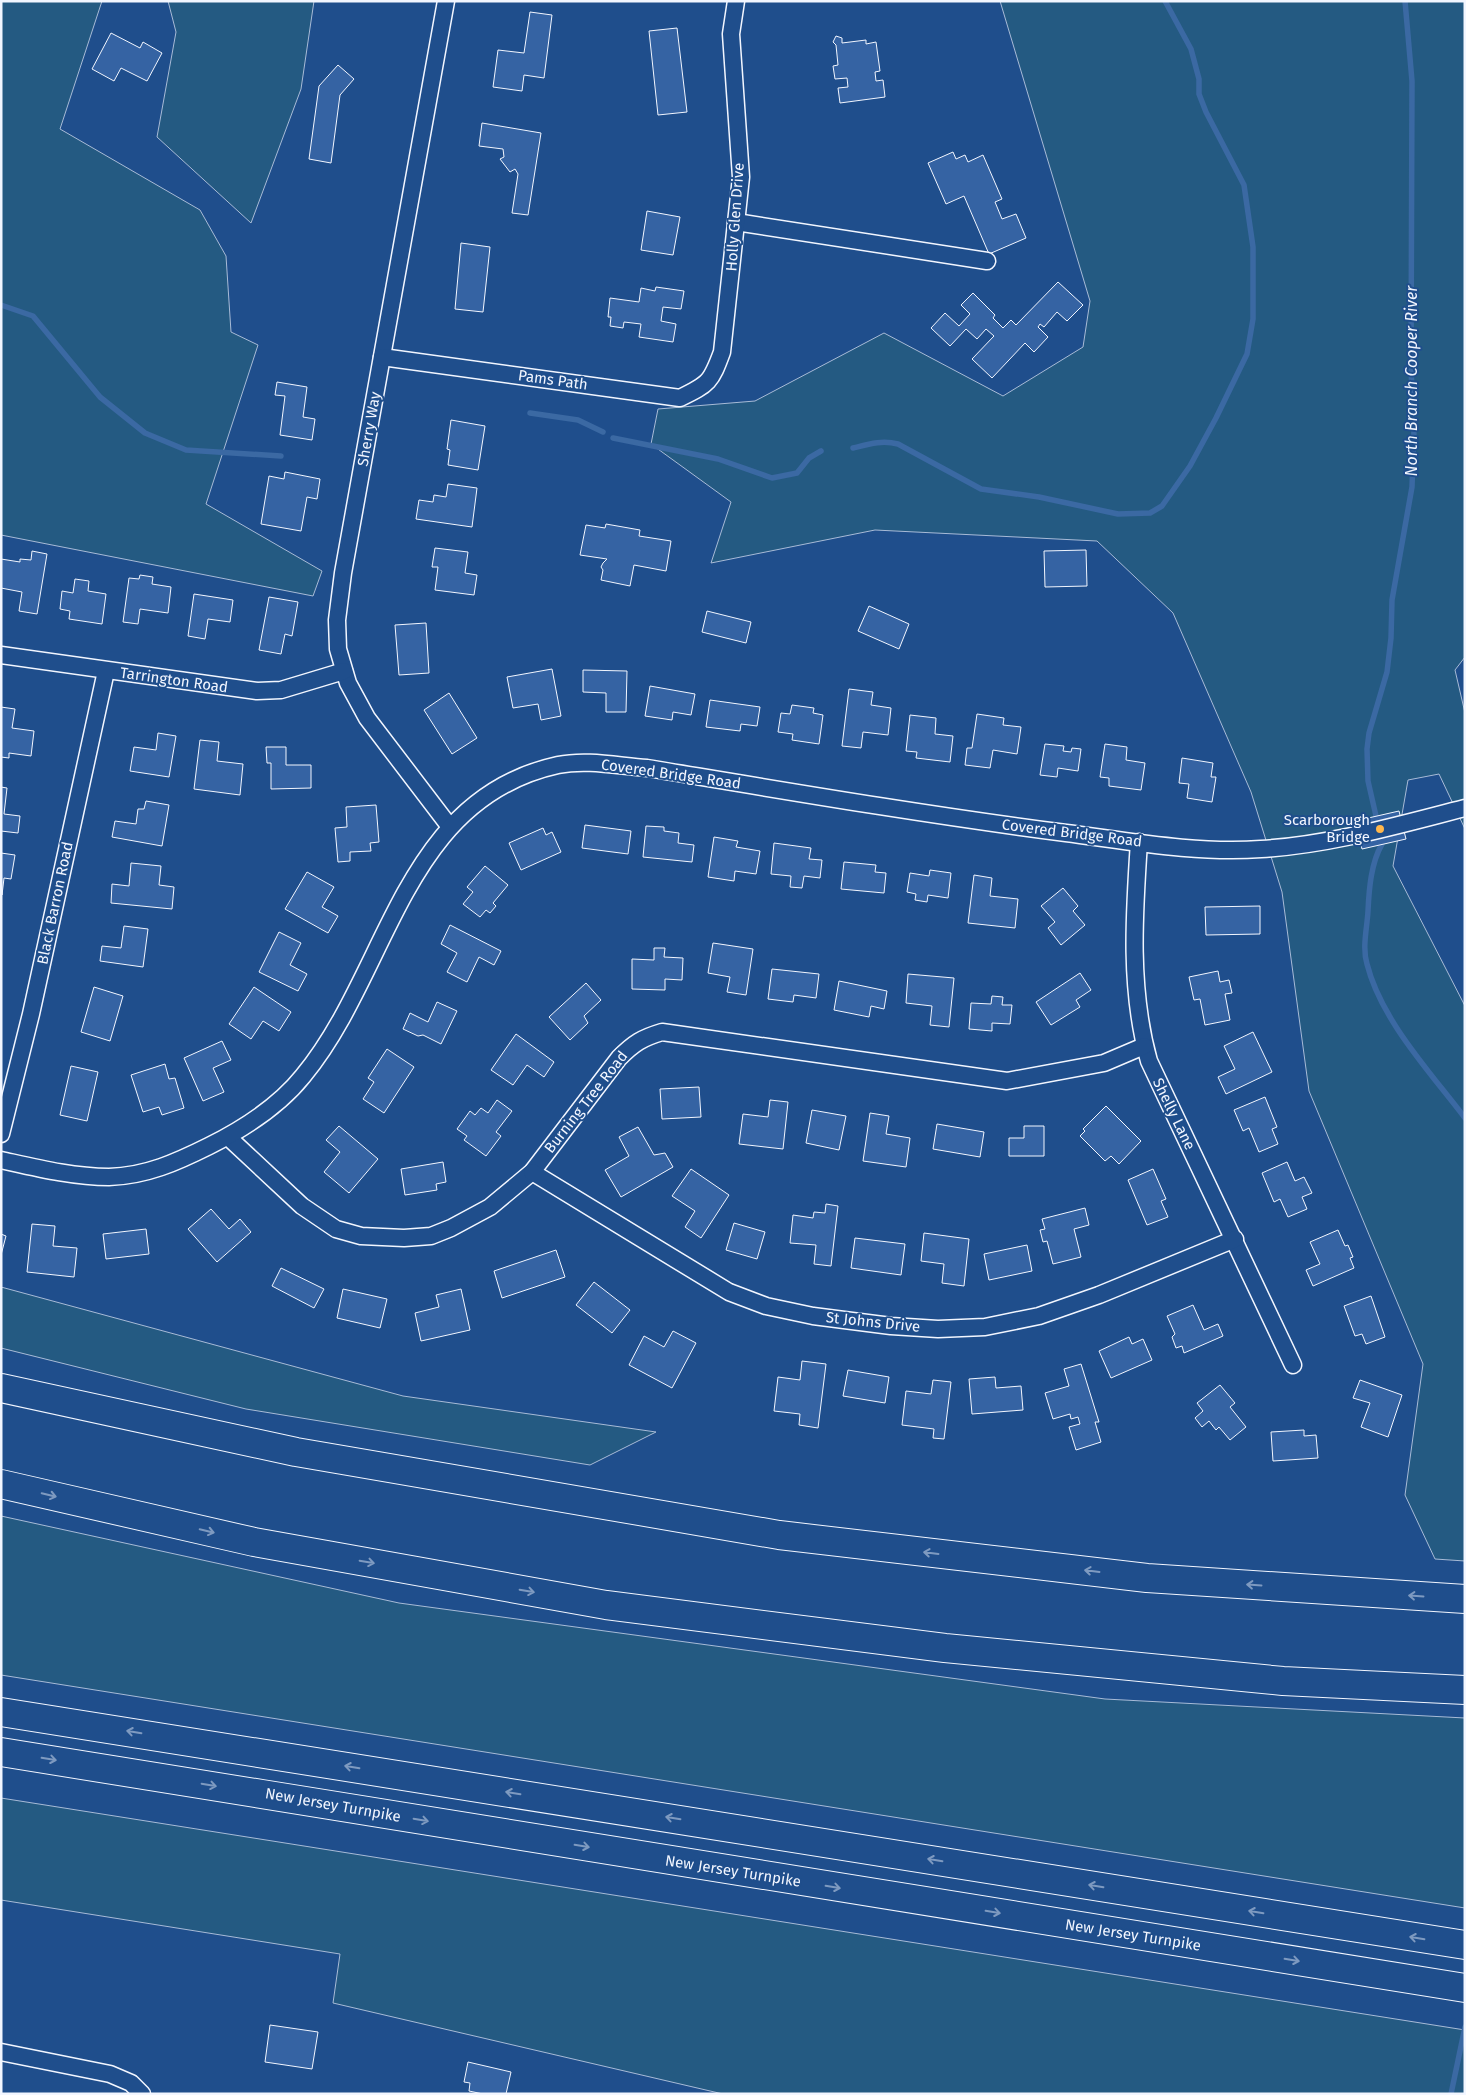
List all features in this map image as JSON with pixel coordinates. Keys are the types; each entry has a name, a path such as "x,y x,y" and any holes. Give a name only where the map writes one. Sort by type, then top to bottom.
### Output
{"highway":[{"path":"1,1388 296,1452 779,1535 1147,1578 1465,1599"},
{"path":"1,1484 254,1542 606,1605 945,1648 1283,1681 1465,1690"},
{"path":"1,1712 1465,1946"},
{"name":"New Jersey Turnpike","path":"1,1752 1465,1988"}],"street":[{"name":"Sherry Way","path":"446,1 337,620 338,649 344,671 348,683 367,718 450,827"},
{"name":"Holly Glen Drive","path":"715,372 722,352 741,177 731,34 736,1"},
{"path":"736,222 987,261"},
{"name":"Pams Path","path":"382,357 680,398 704,387 715,372"},
{"name":"Tarrington Road","path":"1,656 257,691 281,690 344,671"},
{"name":"Black Barron Road","path":"1,1134 31,1014 106,671"},
{"name":"Covered Bridge Road","path":"1,1160 63,1173 109,1177 143,1173 178,1162 228,1137 279,1102 303,1076 343,1018 406,891 428,854 450,827 473,806 500,786 531,773 560,765 590,763 647,768 998,824 1139,842 1217,849 1259,850 1300,846 1465,808"},
{"name":"Shelly Lane","path":"1139,842 1134,912 1136,973 1144,1046 1148,1061 1235,1239 1293,1365"},
{"name":"Burning Tree Road","path":"228,1137 302,1206 336,1229 361,1236 404,1238 431,1236 451,1228 490,1207 532,1172 619,1058 633,1043 662,1032 1007,1082 1104,1063 1144,1046"},
{"name":"St Johns Drive","path":"532,1172 729,1292 766,1306 813,1316 891,1326 938,1329 985,1327 1040,1316 1099,1295 1235,1239"},
{"path":"1,2052 110,2074 131,2083 142,2094"}],"shaded area":[{"path":"1,1 102,1 60,129 200,210 226,256 231,332 258,345 206,504 322,571 313,596 1,535"},
{"path":"168,1 314,1 301,89 251,223 157,137 176,32"},
{"path":"1000,1 1465,1 1465,657 1455,670 1465,713 1465,829 1439,774 1408,780 1393,866 1465,1006 1465,1561 1435,1559 1405,1495 1423,1364 1309,1091 1282,892 1251,792 1173,613 1097,541 875,530 711,563 731,502 651,444 658,409 755,401 884,333 1003,396 1083,347 1090,301"},
{"path":"1,1287 403,1396 656,1432 590,1465 246,1409 1,1348"},
{"path":"1,1516 399,1603 1105,1699 1465,1718 1465,1908 1,1675"},
{"path":"1,1798 1465,2030 1465,2094 723,2094 333,2003 340,1954 1,1900"}],"building":[{"path":"530,12 552,15 544,78 524,75 522,91 493,87 498,50 524,53"},
{"path":"677,28 687,112 658,115 649,31"},
{"path":"111,33 140,48 143,42 162,53 147,81 121,68 114,81 92,69"},
{"path":"836,36 842,38 842,43 866,40 866,44 876,42 880,71 875,72 876,81 883,80 885,97 840,103 838,88 848,87 847,78 835,79 833,66 838,65 836,45 833,42"},
{"path":"338,65 354,79 340,95 331,163 309,159 319,86"},
{"path":"482,123 541,133 528,215 512,213 518,174 515,169 510,172 500,159 504,157 503,149 479,146"},
{"path":"953,152 956,159 965,155 968,162 983,155 1002,199 995,202 1002,219 1016,214 1026,238 989,254 964,196 946,204 928,163"},
{"path":"647,211 680,217 673,255 641,250"},
{"path":"461,243 490,247 483,312 455,309"},
{"path":"1058,282 1083,305 1067,321 1057,312 1044,327 1040,324 1038,327 1048,337 1034,352 1025,343 992,378 972,359 994,336 986,329 977,339 966,329 950,346 931,328 945,313 959,326 970,314 961,305 973,293 995,315 993,318 1003,328 1011,320 1016,325"},
{"path":"656,287 684,291 681,309 663,307 661,321 676,324 673,342 639,337 641,324 624,322 623,328 610,326 611,317 608,317 610,298 639,302 641,288 655,291"},
{"path":"277,382 307,387 303,417 315,419 312,440 280,435 285,396 275,395"},
{"path":"451,420 485,426 478,470 448,465 450,450 447,449"},
{"path":"285,472 320,479 317,499 307,497 301,531 261,524 269,476 284,479"},
{"path":"448,484 477,488 472,527 416,519 419,500 433,502 434,495 446,497"},
{"path":"606,524 640,530 639,536 671,541 666,571 634,565 630,586 601,580 603,570 601,567 607,559 580,555 586,525 605,528"},
{"path":"435,548 468,552 465,573 477,575 474,595 435,590 438,567 432,567"},
{"path":"1086,550 1087,586 1045,587 1044,551"},
{"path":"32,551 47,554 37,614 19,611 22,592 1,588 1,559 20,562 20,559 31,560"},
{"path":"140,575 153,577 152,584 171,587 168,613 140,609 138,624 123,622 129,578 139,579"},
{"path":"75,579 89,581 88,591 106,594 102,624 69,619 70,611 60,609 62,591 73,593"},
{"path":"194,594 233,600 230,622 208,619 205,639 188,636"},
{"path":"269,597 298,602 292,636 285,634 281,654 259,650"},
{"path":"869,606 909,624 899,649 858,631"},
{"path":"707,611 751,622 746,643 702,632"},
{"path":"426,623 429,673 399,675 395,625"},
{"path":"552,669 561,716 541,720 538,704 513,708 507,677"},
{"path":"583,670 627,671 626,712 606,712 606,693 583,692"},
{"path":"650,686 695,694 691,715 673,712 672,720 645,716"},
{"path":"849,689 873,692 871,705 891,708 888,735 863,732 861,748 842,746"},
{"path":"449,693 477,738 452,754 424,710"},
{"path":"710,700 760,707 757,726 741,724 740,731 706,727"},
{"path":"792,705 814,708 813,713 823,715 819,744 792,740 793,734 778,732 781,713 790,714"},
{"path":"1,707 15,709 12,728 34,731 31,756 9,753 9,758 1,757"},
{"path":"977,714 1004,718 1003,725 1021,727 1017,754 993,750 990,768 965,765 967,748 972,748"},
{"path":"910,715 936,718 935,734 953,736 950,762 916,758 917,752 906,751"},
{"path":"158,733 176,736 169,777 130,771 134,747 156,750"},
{"path":"200,740 219,742 217,761 243,764 240,795 194,789"},
{"path":"1045,744 1064,746 1063,751 1071,752 1072,748 1081,749 1078,771 1058,768 1057,777 1040,775"},
{"path":"1105,744 1127,747 1126,760 1145,763 1141,790 1109,786 1109,778 1100,777"},
{"path":"266,747 286,747 286,765 311,765 311,788 271,789 271,763 267,763"},
{"path":"1182,758 1213,763 1211,777 1216,777 1212,802 1187,798 1189,784 1179,783"},
{"path":"1,787 7,788 4,814 20,816 18,833 1,831"},
{"path":"146,801 169,805 162,846 112,837 115,821 136,824 138,809 144,809"},
{"path":"376,805 379,842 370,843 371,851 350,852 350,861 338,862 335,828 347,827 346,807"},
{"name":"Scarborough Bridge","path":"1399,811 1406,839 1362,849 1355,821"},
{"path":"585,825 631,831 628,854 582,848"},
{"path":"646,826 664,827 664,831 679,833 678,843 694,845 692,862 643,857"},
{"path":"543,828 546,835 552,832 561,852 521,870 509,843"},
{"path":"714,837 738,841 736,847 760,851 756,874 735,871 734,881 708,877"},
{"path":"774,843 811,848 809,859 822,860 820,878 804,876 802,888 790,887 791,876 771,874"},
{"path":"1,853 15,855 11,879 4,878 2,895"},
{"path":"844,862 876,865 875,872 886,873 884,893 841,889"},
{"path":"131,863 161,866 159,885 174,887 172,909 111,903 112,884 129,886"},
{"path":"485,866 508,885 493,903 496,906 490,913 486,910 480,917 463,904 473,892 467,887"},
{"path":"930,870 951,873 948,898 928,895 927,902 915,900 916,894 907,892 910,873 929,876"},
{"path":"307,872 334,887 322,907 338,916 328,933 285,909"},
{"path":"974,875 992,878 990,896 1018,899 1015,928 968,923"},
{"path":"1063,888 1078,906 1073,911 1085,925 1061,945 1048,928 1055,922 1041,906"},
{"path":"1260,906 1260,934 1206,935 1205,907"},
{"path":"450,925 501,951 494,965 479,957 467,982 447,972 457,953 441,944"},
{"path":"124,926 148,929 143,967 100,961 102,946 121,948"},
{"path":"279,932 301,943 290,965 307,974 298,991 259,972"},
{"path":"713,943 753,949 746,995 727,992 730,977 708,973"},
{"path":"654,948 665,948 664,957 683,958 682,980 665,979 665,990 632,989 632,959 654,960"},
{"path":"772,969 819,974 816,998 794,995 793,1002 768,999"},
{"path":"1218,971 1220,982 1229,980 1232,993 1225,994 1230,1020 1205,1025 1200,999 1194,1000 1189,977"},
{"path":"1080,973 1091,990 1076,1000 1080,1007 1051,1025 1036,1002"},
{"path":"908,974 954,978 949,1027 930,1025 932,1006 906,1003"},
{"path":"839,981 887,991 884,1009 871,1006 869,1017 834,1010"},
{"path":"586,983 601,1000 584,1016 588,1023 570,1040 549,1017"},
{"path":"94,987 123,996 110,1041 81,1032"},
{"path":"254,987 291,1012 279,1031 263,1021 251,1039 229,1024"},
{"path":"992,996 1003,997 1002,1005 1012,1005 1010,1024 992,1023 992,1031 969,1029 971,1003 991,1004"},
{"path":"437,1002 457,1011 441,1044 423,1035 418,1036 403,1029 410,1013 428,1022"},
{"path":"1253,1032 1272,1072 1226,1094 1218,1077 1235,1069 1224,1046"},
{"path":"516,1034 554,1062 544,1077 527,1065 513,1085 491,1070"},
{"path":"222,1041 231,1060 213,1068 224,1092 203,1101 184,1058"},
{"path":"387,1049 414,1067 384,1113 363,1099 374,1082 368,1078"},
{"path":"165,1064 169,1079 175,1078 184,1108 162,1115 159,1107 143,1112 131,1075"},
{"path":"71,1066 98,1072 87,1121 60,1115"},
{"path":"699,1087 701,1117 662,1119 660,1089"},
{"path":"1265,1097 1277,1127 1272,1129 1278,1144 1259,1152 1249,1128 1243,1131 1234,1110"},
{"path":"497,1100 512,1111 496,1132 501,1136 486,1156 464,1140 467,1136 457,1129 470,1111 475,1115 481,1108 488,1113"},
{"path":"770,1100 788,1102 783,1149 739,1144 743,1114 768,1117"},
{"path":"1106,1106 1141,1141 1119,1164 1111,1156 1105,1161 1080,1136 1085,1131 1083,1129"},
{"path":"812,1110 846,1116 839,1150 806,1143"},
{"path":"870,1113 889,1116 886,1134 910,1138 906,1167 863,1161"},
{"path":"937,1124 984,1132 980,1157 933,1149"},
{"path":"339,1126 378,1159 349,1193 324,1172 340,1152 326,1140"},
{"path":"1024,1126 1044,1126 1044,1156 1009,1156 1009,1138 1024,1138"},
{"path":"638,1127 654,1155 665,1153 673,1167 621,1197 605,1170 629,1156 619,1137"},
{"path":"443,1162 446,1182 436,1184 437,1190 405,1195 401,1169"},
{"path":"1287,1162 1295,1181 1304,1177 1312,1193 1302,1197 1307,1209 1288,1217 1280,1199 1274,1202 1262,1173"},
{"path":"691,1169 729,1195 701,1238 685,1227 695,1211 672,1196"},
{"path":"1153,1169 1166,1199 1161,1201 1168,1217 1147,1225 1128,1180"},
{"path":"826,1204 838,1206 831,1266 814,1264 816,1245 790,1243 793,1215 813,1218 814,1212 825,1213"},
{"path":"1085,1208 1089,1225 1074,1229 1081,1257 1053,1264 1047,1241 1043,1242 1040,1230 1045,1229 1042,1219"},
{"path":"211,1209 229,1229 240,1219 251,1232 217,1262 188,1229"},
{"path":"734,1223 765,1232 757,1259 726,1250"},
{"path":"32,1224 55,1226 53,1246 77,1248 74,1277 27,1272"},
{"path":"146,1229 149,1254 106,1259 103,1234"},
{"path":"1338,1230 1345,1246 1348,1245 1353,1257 1350,1258 1354,1268 1313,1286 1306,1270 1320,1264 1310,1242"},
{"path":"924,1233 969,1239 964,1286 942,1283 944,1264 921,1261"},
{"path":"1,1234 6,1236 1,1255"},
{"path":"855,1238 905,1244 901,1275 851,1268"},
{"path":"1027,1245 1032,1271 989,1280 984,1254"},
{"path":"556,1250 565,1277 502,1298 494,1271"},
{"path":"281,1268 324,1289 314,1308 272,1286"},
{"path":"594,1282 630,1310 612,1333 576,1305"},
{"path":"343,1289 387,1299 380,1328 337,1318"},
{"path":"461,1289 470,1330 421,1341 415,1313 439,1307 436,1295"},
{"path":"1371,1296 1385,1337 1366,1344 1362,1334 1355,1336 1344,1306"},
{"path":"1193,1305 1204,1330 1218,1324 1223,1336 1184,1353 1182,1346 1176,1348 1172,1337 1175,1334 1167,1316"},
{"path":"673,1331 696,1343 672,1388 629,1365 644,1336 664,1347"},
{"path":"1129,1337 1132,1344 1143,1339 1152,1360 1111,1378 1099,1351"},
{"path":"802,1361 826,1364 818,1428 799,1425 800,1414 774,1411 778,1377 800,1380"},
{"path":"1081,1364 1099,1422 1095,1422 1101,1442 1076,1450 1069,1427 1080,1424 1078,1417 1071,1419 1070,1414 1053,1419 1045,1393 1069,1386 1064,1369"},
{"path":"848,1370 889,1377 885,1403 843,1396"},
{"path":"995,1377 996,1388 1021,1386 1023,1410 972,1414 969,1379"},
{"path":"933,1380 951,1382 944,1439 933,1438 934,1429 902,1425 906,1391 931,1394"},
{"path":"1360,1380 1402,1395 1388,1437 1361,1427 1370,1403 1353,1398"},
{"path":"1220,1385 1235,1403 1230,1407 1246,1427 1230,1440 1219,1427 1216,1430 1209,1421 1202,1427 1195,1418 1203,1411 1197,1403"},
{"path":"1304,1430 1304,1436 1316,1435 1318,1458 1273,1461 1271,1432"},
{"path":"270,2025 318,2032 312,2069 265,2062"},
{"path":"468,2062 511,2072 506,2094 483,2094 469,2091 470,2083 464,2082"}],"waterway":[{"path":"853,448 881,442 898,444 981,489 1039,497 1118,514 1150,513 1162,506 1190,466 1247,354 1253,319 1253,247 1244,185 1206,112 1199,94 1199,79 1191,49 1165,1"},
{"name":"North Branch Cooper River","path":"1376,816 1368,781 1367,749 1369,733 1387,672 1391,638 1392,600 1412,487 1414,430 1411,369 1412,81 1405,1"},
{"path":"1,305 33,316 100,397 145,433 186,450 281,456"},
{"path":"530,413 578,420 603,432"},
{"path":"613,438 718,459 772,478 797,473 809,458 821,451"},
{"name":"North Branch Cooper River","path":"1382,844 1375,859 1370,885 1365,945 1367,964 1383,1005 1395,1025 1408,1045 1465,1118"},
{"name":"North Branch Cooper River","path":"1451,2094 1465,2027"}],"place":[{"name":"Scarborough Bridge","path":"1380,829"}]}
